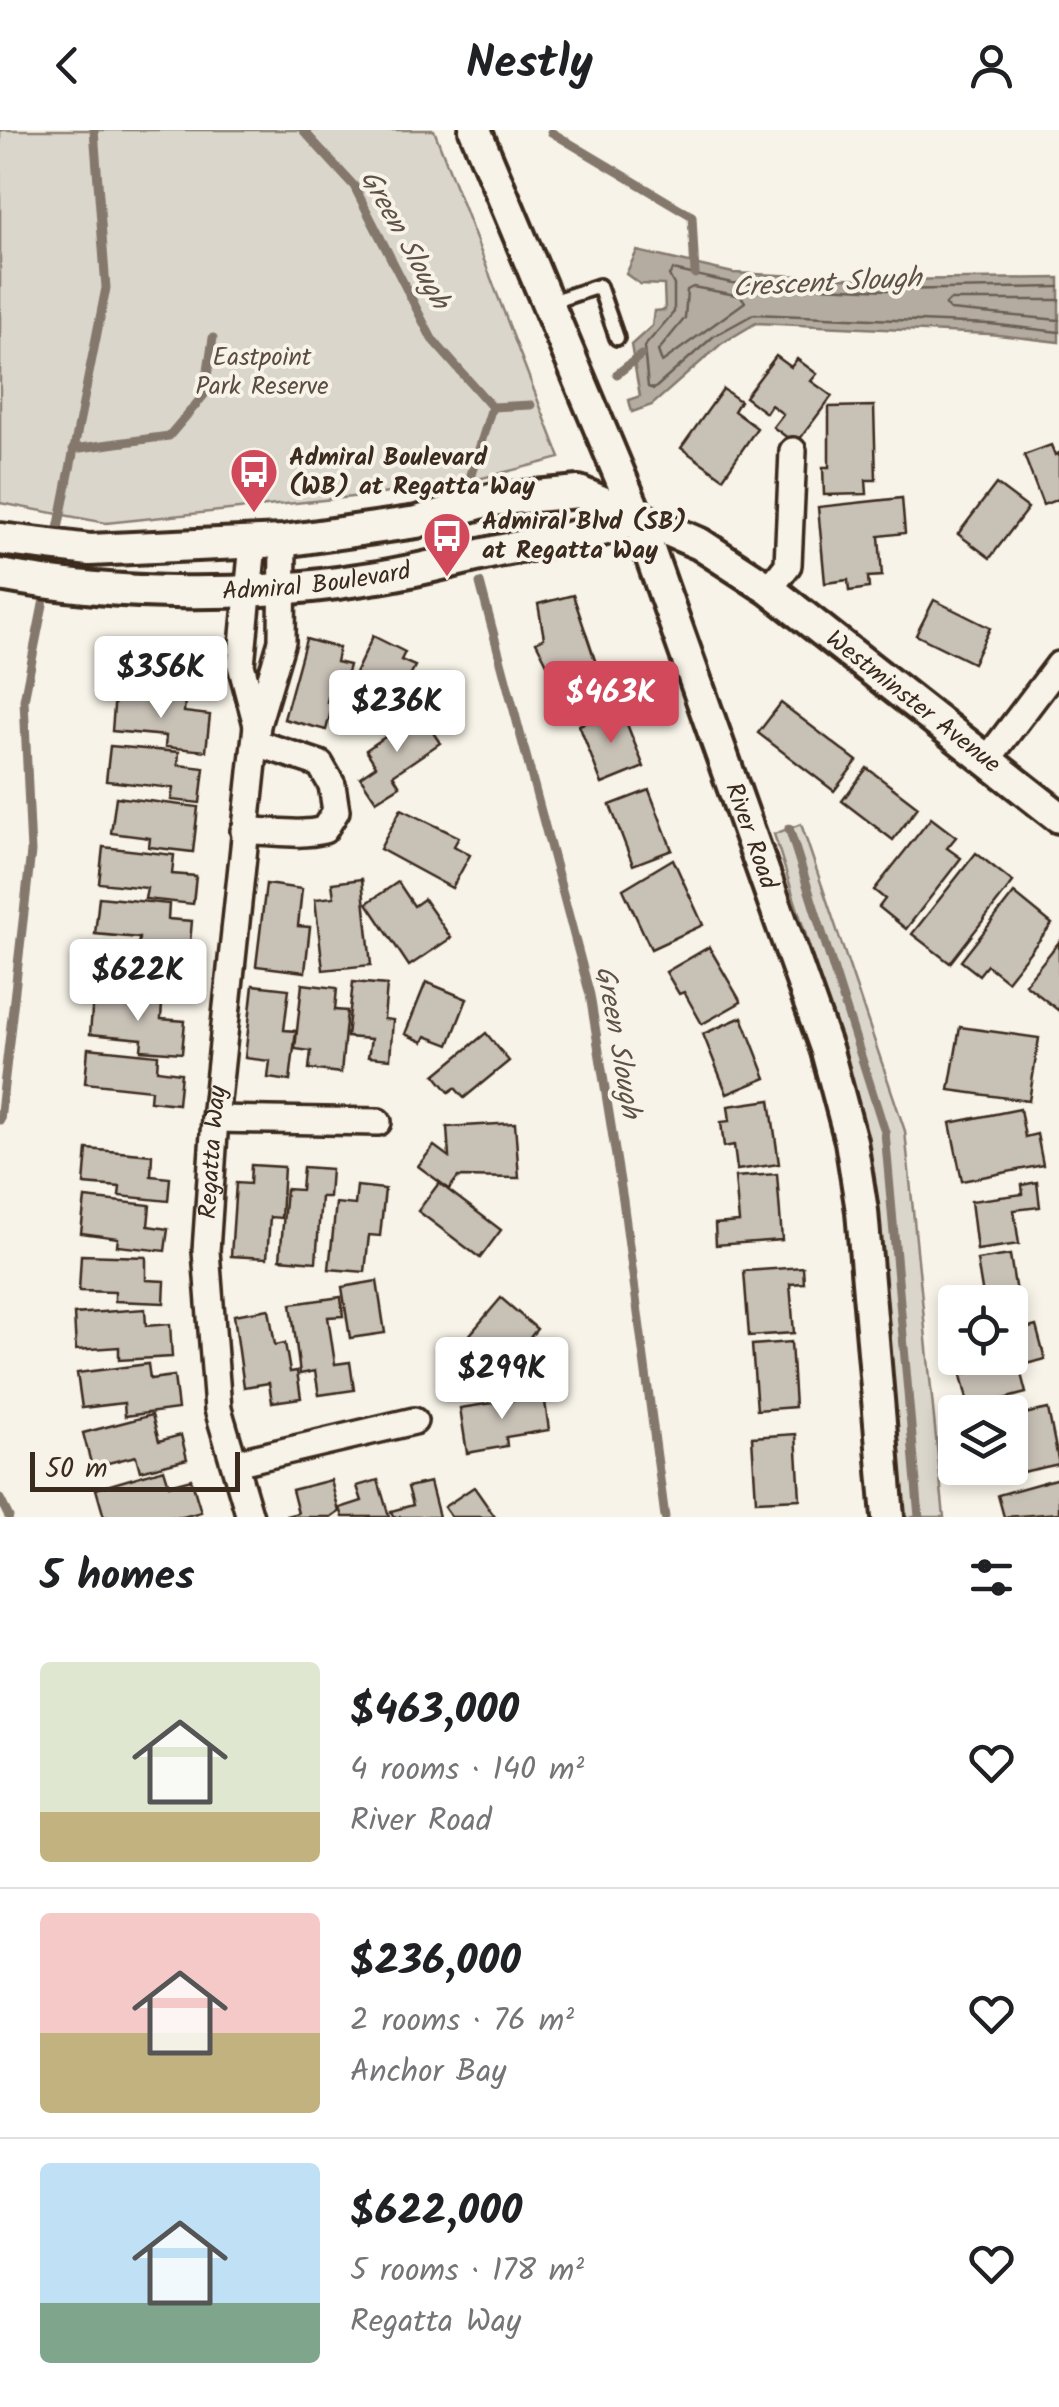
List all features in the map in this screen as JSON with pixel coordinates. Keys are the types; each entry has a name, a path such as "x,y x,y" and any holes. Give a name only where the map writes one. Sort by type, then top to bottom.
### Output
{"street":[{"name":"River Road","path":"474,130 638,520 827,1051 851,1140 862,1212 888,1517"},
{"path":"769,589 788,565 794,450"},
{"name":"Admiral Boulevard","path":"15,541 90,550 268,542 417,522 490,500 580,492 638,520"},
{"name":"Admiral Boulevard","path":"13,578 84,586 249,592 372,578 532,544 593,536 638,520"},
{"name":"Westminster Avenue","path":"638,520 700,544 769,589 1059,818"},
{"name":"Regatta Way","path":"250,1517 218,1409 208,1326 206,1251 214,1119 244,832 257,734 282,641 282,588 268,542"},
{"name":"Regatta Way","path":"257,734 241,665 249,592 268,542"},
{"path":"987,760 1059,665"},
{"path":"244,832 280,829 300,836 324,830 336,810 332,785 320,764 257,734"},
{"path":"214,1119 378,1122"},
{"path":"235,1463 414,1421"}],"lane":[{"path":"548,303 600,286 617,338"}],"green space":[{"name":"Eastpoint Park Reserve","path":"0,130 434,130 560,458 447,487 106,523 0,503"},
{"path":"801,824 905,1131 944,1517 901,1517 867,1147 852,1082 774,834"}],"water":[{"path":"637,251 733,273 887,280 1059,278 1059,342 989,334 756,323 721,344 652,405 632,412 629,400 640,396 631,345 652,326 654,311 665,310 664,285 640,284 626,274"}],"building":[{"path":"776,356 791,367 797,359 817,374 811,381 832,396 796,444 773,427 783,414 771,405 766,413 745,397"},
{"path":"723,389 740,401 734,411 757,428 723,478 681,448"},
{"path":"874,406 876,480 866,480 867,494 824,495 823,467 829,467 829,407"},
{"path":"1051,445 1055,455 1059,453 1059,499 1043,505 1024,455"},
{"path":"996,484 1028,508 990,558 958,534"},
{"path":"902,498 905,533 879,536 882,576 868,577 869,588 849,591 848,580 825,583 818,507"},
{"path":"573,595 603,684 565,699 536,642 544,638 538,604"},
{"path":"934,600 990,628 973,663 916,635"},
{"path":"373,636 405,652 401,660 415,666 400,695 388,689 375,716 342,701"},
{"path":"306,639 339,648 336,662 349,665 344,685 332,682 327,702 333,704 326,730 284,719"},
{"path":"119,645 189,646 189,672 213,672 212,696 169,695 170,682 118,681"},
{"path":"115,694 185,700 184,712 210,715 206,751 165,747 166,736 112,731"},
{"path":"781,703 857,761 834,791 758,733"},
{"path":"621,709 644,767 602,784 579,725"},
{"path":"420,713 440,743 393,775 400,786 376,801 360,777 376,766 366,750"},
{"path":"110,746 179,752 178,765 204,768 200,803 171,800 173,788 106,781"},
{"path":"867,768 918,807 893,840 842,801"},
{"path":"649,790 672,850 633,865 610,805"},
{"path":"116,797 198,807 193,852 149,847 150,838 111,833"},
{"path":"401,809 459,837 454,846 470,855 452,888 380,849"},
{"path":"931,818 956,837 947,848 961,858 906,929 879,907 885,899 874,890"},
{"path":"103,847 174,855 172,874 196,876 193,904 145,899 147,888 99,883"},
{"path":"976,853 1013,882 950,963 912,934"},
{"path":"673,859 703,925 651,949 623,889"},
{"path":"362,879 371,965 323,970 315,899 334,897 332,883"},
{"path":"398,882 414,906 424,899 451,938 409,966 367,903"},
{"path":"266,884 302,889 298,926 310,927 305,972 256,966"},
{"path":"1014,893 1052,924 1007,981 987,965 979,975 961,961"},
{"path":"99,897 169,904 168,919 192,921 189,954 138,949 139,938 95,934"},
{"path":"1059,942 1059,1011 1025,984"},
{"path":"709,947 741,1002 702,1024 684,992 679,994 666,972"},
{"path":"111,949 167,955 165,975 184,977 182,999 153,996 154,989 107,985"},
{"path":"353,982 387,985 384,1019 393,1020 390,1059 368,1057 371,1039 347,1037"},
{"path":"426,982 467,999 449,1045 426,1036 423,1042 405,1034"},
{"path":"302,984 337,988 335,1010 347,1011 341,1073 309,1069 311,1051 295,1049"},
{"path":"253,985 289,989 284,1030 296,1031 290,1081 268,1078 270,1061 245,1058"},
{"path":"93,998 162,1004 161,1019 185,1021 182,1053 141,1050 142,1039 90,1034"},
{"path":"742,1017 766,1078 727,1094 703,1034"},
{"path":"960,1027 1039,1038 1029,1101 949,1090"},
{"path":"486,1033 509,1061 464,1098 455,1088 449,1092 435,1075"},
{"path":"88,1048 158,1055 157,1070 181,1073 178,1104 150,1101 151,1090 85,1083"},
{"path":"770,1100 779,1164 737,1170 734,1145 724,1147 721,1122 730,1121 728,1106"},
{"path":"1020,1109 1025,1137 1037,1134 1043,1165 962,1181 950,1123"},
{"path":"515,1123 519,1178 458,1177 449,1189 418,1166 434,1146 449,1157 447,1127"},
{"path":"87,1149 152,1155 151,1176 170,1178 168,1201 119,1196 120,1187 84,1184"},
{"path":"251,1165 284,1167 281,1218 270,1217 267,1258 231,1256 236,1183 250,1184"},
{"path":"303,1167 331,1169 329,1197 321,1197 316,1262 280,1259 286,1189 301,1190"},
{"path":"777,1174 782,1240 716,1245 715,1224 739,1222 735,1177"},
{"path":"1037,1182 1040,1207 1014,1210 1019,1244 977,1250 971,1201 1023,1194 1022,1185"},
{"path":"439,1183 501,1230 480,1258 418,1211"},
{"path":"357,1186 385,1189 380,1236 369,1235 365,1272 329,1269 336,1203 355,1205"},
{"path":"85,1198 150,1205 148,1226 168,1229 165,1251 117,1246 118,1238 81,1233"},
{"path":"81,1255 146,1257 146,1280 165,1281 164,1303 115,1301 115,1292 79,1291"},
{"path":"1010,1255 1015,1285 981,1285 977,1260"},
{"path":"803,1267 804,1283 790,1284 794,1333 749,1336 744,1271"},
{"path":"377,1281 385,1333 350,1338 342,1287"},
{"path":"341,1297 343,1316 328,1317 335,1364 350,1362 354,1390 319,1395 315,1371 300,1374 291,1304"},
{"path":"501,1298 537,1329 509,1363 499,1355 491,1365 479,1354 465,1370 451,1357"},
{"path":"145,1309 146,1326 170,1324 172,1357 119,1360 119,1347 76,1350 74,1314"},
{"path":"269,1309 275,1345 285,1343 290,1372 297,1371 301,1398 272,1402 269,1383 244,1387 234,1315"},
{"path":"1036,1326 1045,1359 1028,1364 1028,1328"},
{"path":"791,1342 795,1407 757,1410 752,1345"},
{"path":"148,1364 150,1379 174,1376 178,1409 125,1416 124,1403 82,1408 77,1373"},
{"path":"961,1375 1021,1375 1026,1393 1018,1395 966,1395"},
{"path":"544,1395 549,1430 506,1437 507,1446 467,1453 460,1408"},
{"path":"1048,1409 1059,1464 1028,1471 1028,1413"},
{"path":"152,1415 159,1441 181,1435 187,1459 140,1471 136,1456 92,1467 83,1433"},
{"path":"796,1434 800,1499 756,1501 752,1437"},
{"path":"164,1469 169,1485 191,1479 201,1512 183,1517 104,1517 96,1489"},
{"path":"1059,1478 1059,1513 1004,1517 998,1495"},
{"path":"331,1480 339,1512 332,1517 282,1517 298,1513 292,1490"},
{"path":"378,1480 389,1517 343,1517 340,1508 362,1501 357,1486"},
{"path":"430,1482 439,1517 393,1517 391,1511 413,1505 408,1487"},
{"path":"474,1487 495,1517 451,1517 444,1507"}],"waterway":[{"path":"0,1120 31,852 24,700 106,288 94,130"},
{"name":"Green Slough","path":"303,130 354,186 432,339 492,407"},
{"path":"551,132 692,216 695,274"},
{"path":"73,449 169,436 204,395 213,338"},
{"name":"Crescent Slough","path":"617,374 641,355"},
{"path":"492,407 531,405"},
{"name":"Green Slough","path":"470,478 492,407"},
{"name":"Green Slough","path":"480,583 590,995 623,1200 665,1517"},
{"path":"789,828 885,1132 919,1517"},
{"path":"0,1499 9,1517"}],"place":[{"name":"Admiral Boulevard (WB) at Regatta Way","path":"254,514"},
{"name":"Admiral Blvd (SB) at Regatta Way","path":"447,578"}]}
